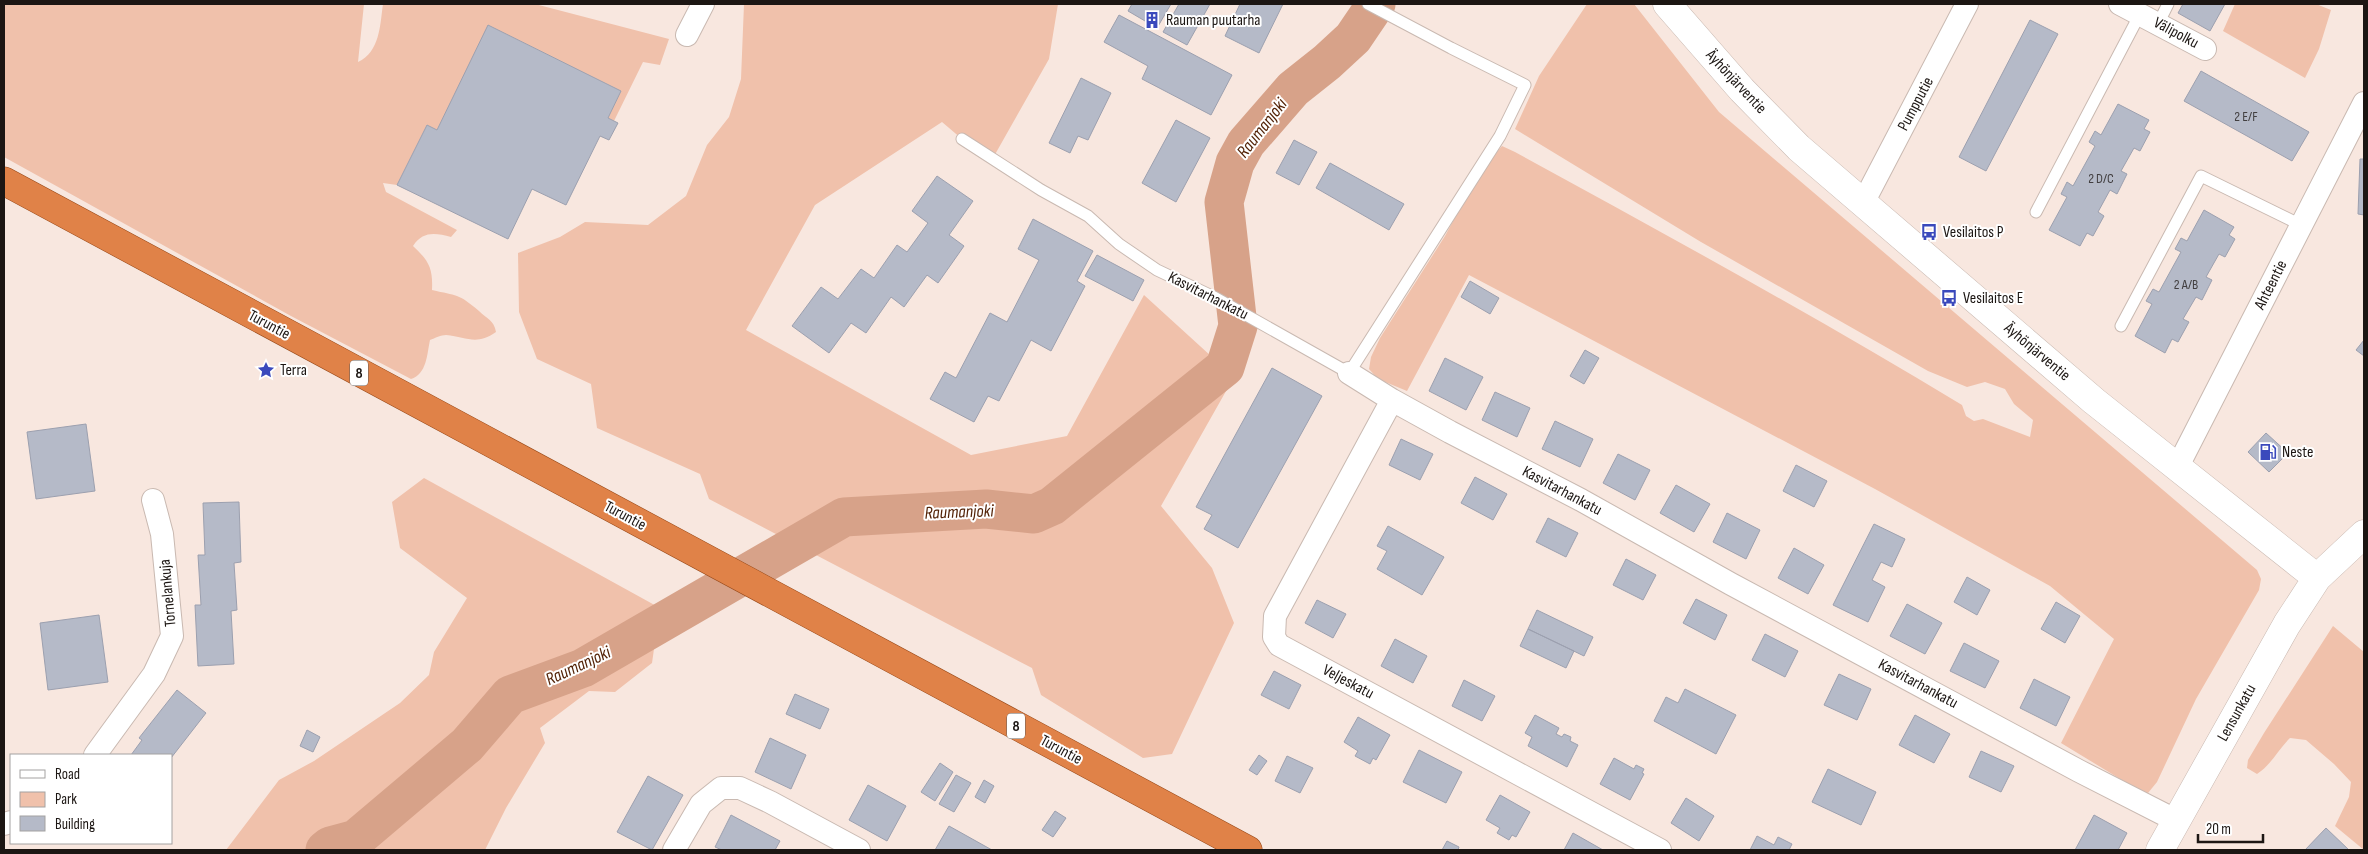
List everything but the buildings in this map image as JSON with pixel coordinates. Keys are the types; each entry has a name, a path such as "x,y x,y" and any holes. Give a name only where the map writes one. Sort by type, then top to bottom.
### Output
{"highway":[{"name":"Turuntie","path":"4,181 1248,850"}],"main road":[{"name":"Äyhönjärventie","path":"1667,4 1742,90 1792,142 2094,400 2317,578"},
{"name":"Lensunkatu","path":"2160,850 2282,633 2317,578 2364,534"}],"street":[{"path":"687,35 703,4"},
{"name":"Pumpputie","path":"1863,204 1967,4"},
{"name":"Välipolku","path":"2120,4 2205,49"},
{"name":"Ahteentie","path":"2178,466 2364,103"},
{"name":"Kasvitarhankatu","path":"1349,373 1392,400 1580,500 1638,534 1939,696 2177,821"},
{"name":"Veljeskatu","path":"1392,400 1275,616 1274,637 1279,646 1660,850"},
{"name":"Tornelankuja","path":"96,754 154,674 172,636 162,534 153,500"},
{"path":"674,850 701,804 721,788 740,788 859,850"}],"lane":[{"path":"2036,212 2149,19 2168,4"},
{"path":"1349,373 1500,136 1525,85 1371,5"},
{"name":"Kasvitarhankatu","path":"962,139 1041,190 1088,216 1119,244 1157,270 1214,297 1349,373"},
{"path":"2121,326 2201,176 2301,225"}],"green space":[{"path":"4,4 364,4 358,62 371,52 375,45 380,29 383,4 535,4 669,39 660,65 643,62 614,121 608,118 621,91 489,26 437,130 427,125 397,185 383,183 386,192 457,230 451,237 430,234 421,238 413,246 429,265 432,276 432,290 457,296 466,301 492,322 496,332 477,340 446,335 430,340 423,368 420,373 411,379 291,316 4,157"},
{"path":"744,4 1058,4 1049,59 993,158 962,139 942,122 815,205 746,330 971,455 1067,436 1144,295 1234,377 1161,506 1212,568 1234,623 1172,754 1143,758 1041,695 1032,668 709,499 700,474 597,428 591,384 537,359 519,312 518,253 560,237 585,222 648,225 686,196 707,145 729,117 741,79"},
{"path":"1587,4 1634,4 1719,112 2257,570 2261,579 2259,590 2196,699 2157,782 2148,793 2140,791 2061,743 2114,639 2050,586 1875,489 1469,275 1407,391 1378,379 1369,369 1371,357 1380,338 1445,236 1480,171 1502,146 1851,339 1962,405 1966,416 1974,421 1983,419 2030,437 2033,420 2014,404 2005,389 1985,382 1967,387 1928,371 1701,242 1515,129 1539,76"},
{"path":"2235,4 2316,4 2331,10 2319,49 2305,78 2223,31"},
{"path":"424,478 660,608 553,674 502,687 460,743 386,791 364,824 324,831 305,850 226,850 279,780 314,761 400,703 429,675 434,652 467,598 400,548 392,502"},
{"path":"2333,626 2364,652 2364,850 2335,826 2349,797 2351,782 2334,764 2306,740 2290,738 2257,774 2247,768 2248,760 2264,733"},
{"path":"655,642 652,663 615,692 589,691 540,728 545,743 506,808 485,850 363,850 454,775 520,704 591,676"}],"waterway":[{"name":"Raumanjoki","path":"325,850 330,846 356,839 467,745 510,695 583,668 844,517 986,509 1034,514 1052,506 1225,367 1238,326 1224,202 1235,163 1246,143 1293,89 1353,38 1376,4"}],"place":[{"name":"Rauman puutarha","path":"1152,20"},
{"name":"Vesilaitos P","path":"1929,232"},
{"name":"Vesilaitos E","path":"1949,298"},
{"name":"Terra","path":"266,370"},
{"name":"Neste","path":"2268,452"}]}
